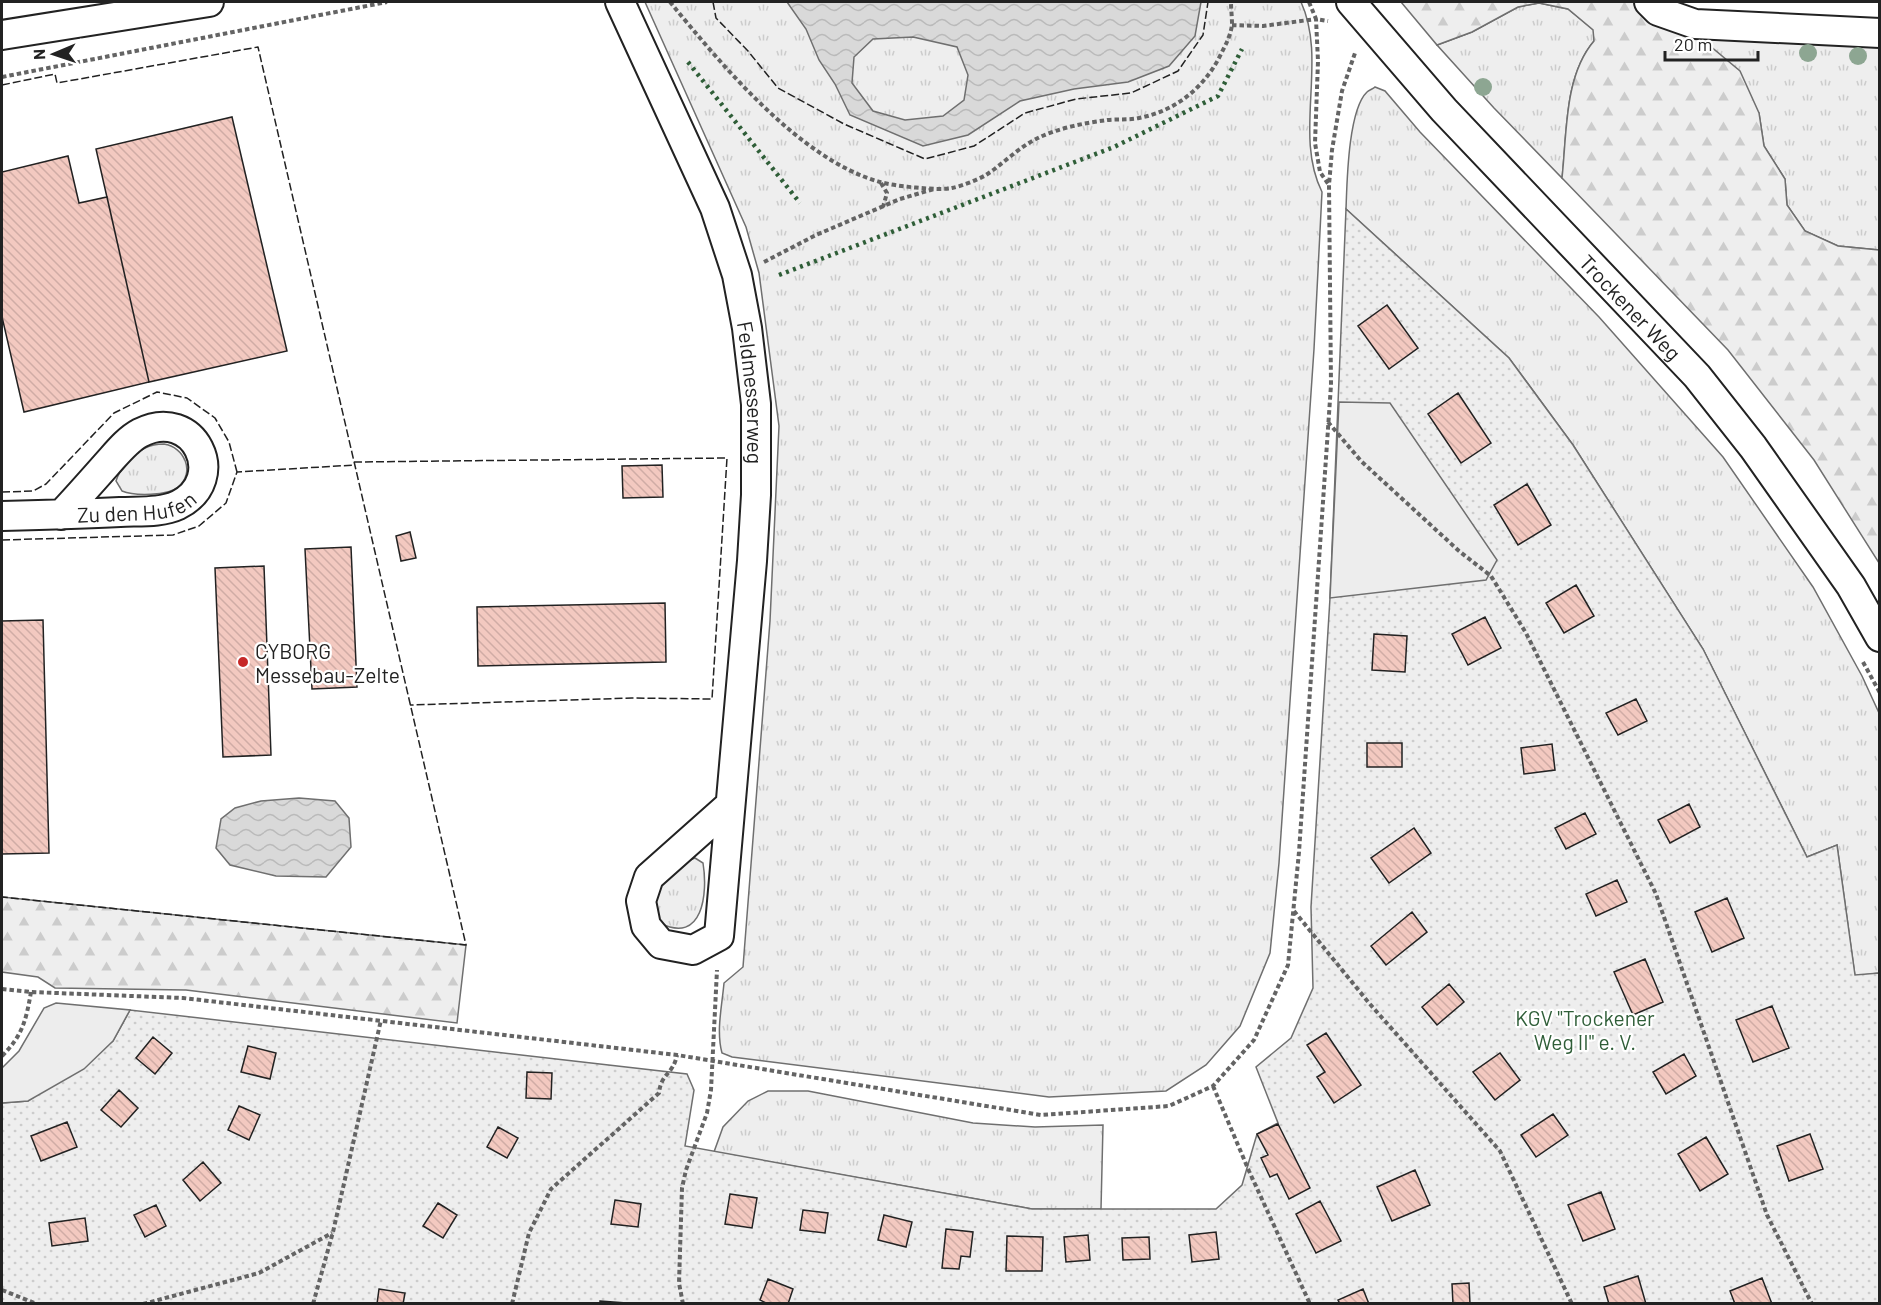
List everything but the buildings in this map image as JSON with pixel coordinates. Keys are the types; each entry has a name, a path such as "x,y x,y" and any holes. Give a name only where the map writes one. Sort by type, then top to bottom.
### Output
{"street":[{"path":"2,35 209,2"},
{"name":"Feldmesserweg","path":"620,2 715,208 737,275 747,328 756,404 756,495 749,596 719,936"},
{"name":"Trockener Weg","path":"1352,2 1444,110 1697,376 1753,447 1851,586 1880,637"},
{"path":"1648,2 1658,11 1695,24 1880,33"},
{"name":"Zu den Hufen","path":"2,516 62,515 158,510 177,505 194,495 201,480 204,461 200,446 189,435 173,427 159,427 140,433 126,443 62,515"},
{"path":"719,936 693,950 661,944 646,926 641,901 649,877 730,805"}],"path":[{"path":"2,77 387,2"},
{"path":"670,2 703,43 778,120 813,148 852,172 881,183 951,189 984,176 1037,139 1071,127 1107,120 1140,118 1170,108 1197,90 1215,68 1228,40 1232,25 1231,2"},
{"path":"1232,25 1263,26 1316,19 1318,61 1316,142 1320,172 1329,184"},
{"path":"2,989 183,998 677,1055 1041,1115 1169,1106 1213,1086 1254,1040 1288,965 1294,910 1331,385 1329,184 1332,150 1342,92 1356,48 1374,30"},
{"path":"881,183 887,194 883,207"},
{"path":"737,275 816,235 900,199 937,188"},
{"path":"1328,422 1361,461 1459,551 1491,576 1526,633 1656,894 1767,1215 1812,1304"},
{"path":"1294,910 1369,1003 1500,1151 1572,1304"},
{"path":"683,1304 679,1284 682,1188 686,1170 707,1113 711,1090 719,936"},
{"path":"2,1056 25,1024 31,992"},
{"path":"314,1304 333,1232 381,1020"},
{"path":"2,1046 10,1047"},
{"path":"512,1304 529,1233 551,1189 659,1093 660,1082 675,1066 677,1055"},
{"path":"1213,1086 1310,1304"},
{"path":"143,1304 259,1273 333,1232"},
{"path":"2,1290 37,1304"}],"green space":[{"path":"645,2 1301,2 1312,48 1310,146 1314,170 1322,192 1314,349 1279,863 1270,953 1240,1026 1206,1065 1166,1091 1049,1097 732,1057 722,1053 719,1027 724,983 743,967 770,621 779,426 759,273 746,227"},
{"path":"1401,2 1636,2 1692,31 1740,71 1759,113 1764,146 1785,179 1787,205 1805,231 1838,246 1879,250 1879,563 1814,460 1728,350 1562,178 1566,125 1572,88 1584,55 1594,41 1593,30 1568,9 1539,3 1518,7 1472,32 1437,45"},
{"path":"1539,3 1568,9 1594,30 1594,41 1584,55 1572,88 1566,125 1562,178 1437,45 1472,32 1518,7"},
{"path":"1692,31 1879,41 1879,250 1838,246 1805,231 1787,205 1785,179 1764,146 1759,113"},
{"path":"1375,87 1385,91 1420,132 1599,317 1723,457 1813,587 1862,676 1879,713 1879,973 1855,976 1837,845 1807,857 1703,649 1573,445 1509,358 1346,209 1352,130 1361,101 1367,92"},
{"name":"KGV \"Trockener Weg II\" e. V.","path":"1346,209 1509,358 1573,445 1703,649 1807,857 1837,845 1855,975 1879,973 1879,1303 2,1304 2,1103 28,1101 113,1041 130,1010 687,1074 694,1090 685,1146 1032,1209 1216,1209 1242,1185 1257,1134 1278,1123 1256,1067 1291,1038 1313,988 1311,907 1330,598"},
{"path":"164,444 177,450 185,461 186,474 178,487 167,492 151,494 122,491 116,481 127,462 145,448"},
{"path":"695,858 703,863 704,888 700,912 694,922 686,927 674,928 660,923 653,895 658,886"},
{"path":"2,897 466,945 457,1023 186,990 55,988 38,977 2,972"},
{"path":"768,1091 808,1091 973,1123 1035,1127 1103,1125 1101,1209 1032,1209 714,1152 723,1127 748,1101"}],"shaded area":[{"path":"1339,402 1390,403 1497,560 1486,580 1330,598"},
{"path":"56,1003 130,1010 113,1041 84,1069 28,1101 2,1103 2,1068 19,1051 44,1008"}],"water":[{"path":"787,2 1201,2 1195,36 1169,66 1128,82 1074,89 1020,101 968,135 923,146 850,115 835,84 819,60 806,29","holes":["913,37 957,47 968,75 964,100 943,116 905,120 873,111 852,83 854,57 873,39"]},
{"path":"299,798 335,801 349,818 351,847 326,877 276,876 230,865 216,848 221,819 235,808 261,801"}],"hedge":[{"path":"779,275 1114,147 1218,96 1242,49"},
{"path":"688,62 800,203"}],"fence":[{"path":"713,2 716,18 748,51 778,88 844,124 925,159 974,146 1025,113 1076,99 1131,93 1178,71 1203,35 1208,2"},
{"path":"2,85 55,74 57,83 258,47 466,945 2,897"},
{"path":"2,492 33,491 46,484 114,413 157,392 187,398 215,418 229,442 237,472"},
{"path":"354,462 727,458 712,699 632,698 410,705"},
{"path":"2,540 173,535 199,526 226,503 237,472 355,465"}],"place":[{"name":"CYBORG Messebau-Zelte","path":"243,662"}]}
